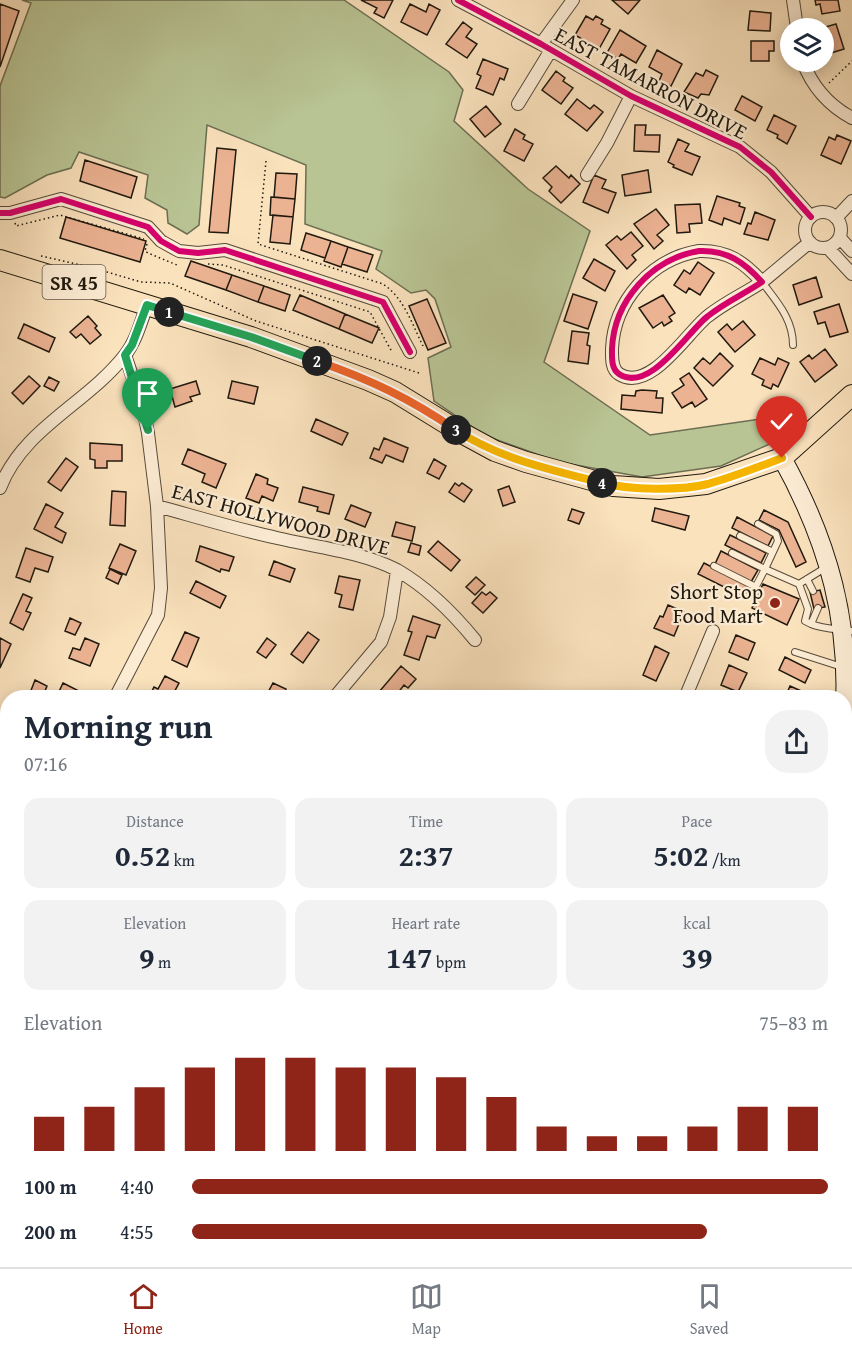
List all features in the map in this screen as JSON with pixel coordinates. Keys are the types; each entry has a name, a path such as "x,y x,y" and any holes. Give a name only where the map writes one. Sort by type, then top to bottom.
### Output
{"main road":[{"name":"SR 45","path":"0,260 251,337 368,380 395,392 495,451 526,462 614,486 659,489 706,484 782,458 852,395"},
{"path":"782,458 833,563 851,631 851,690"}],"street":[{"name":"EAST TAMARRON DRIVE","path":"458,0 631,96 740,147 771,172 811,217"},
{"path":"518,104 546,47 573,0"},
{"path":"793,0 796,18"},
{"path":"809,72 819,91 837,109 852,118"},
{"path":"587,175 607,143 631,96"},
{"path":"0,213 10,213 61,199 148,227 161,241 179,251 198,253 225,250 383,302 410,352"},
{"path":"836,218 852,201"},
{"path":"822,212 836,218 841,227 840,238 833,246 816,247 810,242 805,229 811,217 822,212"},
{"path":"840,238 852,251"},
{"path":"762,282 743,263 720,252 699,251 680,255 670,260 636,286 624,304 613,336 612,359 615,371 630,378 652,370 671,356 707,316 762,282 810,242"},
{"path":"828,248 852,274"},
{"path":"0,488 13,462 36,434 99,383 125,355 132,345 147,305"},
{"path":"120,690 160,605 161,568 157,506 146,422 125,355"},
{"name":"EAST HOLLYWOOD DRIVE","path":"157,506 242,530 378,561 397,570 441,602 476,640"},
{"path":"341,690 381,642 390,617 397,570"},
{"path":"688,690 714,631"}],"lane":[{"path":"762,282 788,316 793,332 793,345"},
{"path":"714,566 754,590 778,541 776,534 758,524"},
{"path":"740,536 773,552"},
{"path":"732,553 799,584 808,609 805,621 820,628 851,631"},
{"path":"799,584 833,563"},
{"path":"807,579 813,591"},
{"path":"811,624 818,608"},
{"path":"795,651 851,670"}],"path":[{"path":"829,83 852,61"},
{"path":"266,162 258,244 383,284 400,300 423,346"},
{"path":"33,255 90,267 141,282 170,283 256,321 419,373"}],"green space":[{"path":"22,0 344,0 449,72 463,90 454,121 528,189 590,231 544,362 650,435 788,415 805,428 721,466 642,477 559,462 486,436 434,401 428,358 451,347 435,299 426,290 411,293 376,269 382,251 305,224 306,165 207,125 199,225 187,234 168,223 167,210 145,198 148,175 79,152 71,168 47,175 5,198 0,197 0,86 31,3"}],"building":[{"path":"361,0 393,0 384,18 374,13 377,8"},
{"path":"612,0 640,0 628,14"},
{"path":"815,0 838,0 840,11 822,14 820,4 816,5"},
{"path":"0,4 19,11 0,67"},
{"path":"410,4 426,12 429,4 440,10 427,35 401,22"},
{"path":"750,11 771,13 770,31 748,30"},
{"path":"586,16 593,20 596,16 603,20 601,24 610,29 599,49 575,35"},
{"path":"463,22 472,29 466,37 477,44 467,58 446,44"},
{"path":"836,24 844,49 834,52 834,25"},
{"path":"620,30 646,46 636,63 621,54 618,59 607,53"},
{"path":"751,41 774,41 774,51 769,51 769,61 751,61"},
{"path":"657,50 682,64 671,86 659,81 662,74 649,67"},
{"path":"483,59 508,69 504,80 500,78 493,95 476,88 481,76 477,74"},
{"path":"706,70 718,76 709,95 701,94 698,98 684,92 696,73 703,76"},
{"path":"556,71 565,78 563,81 573,88 561,104 542,90"},
{"path":"742,96 762,107 755,121 735,110"},
{"path":"577,99 590,109 594,105 603,112 587,131 565,114"},
{"path":"486,106 501,124 485,137 470,119"},
{"path":"774,115 796,126 787,144 777,138 778,135 767,130"},
{"path":"635,125 646,125 645,135 660,135 659,152 634,151"},
{"path":"515,129 525,135 523,139 533,144 524,161 504,151"},
{"path":"837,135 851,141 841,164 821,155 829,137 835,140"},
{"path":"678,139 689,144 685,151 700,157 692,175 673,167 674,165 668,162"},
{"path":"217,148 236,150 228,233 209,232"},
{"path":"85,160 137,177 131,198 80,181"},
{"path":"556,166 580,184 561,203 549,191 552,187 543,178"},
{"path":"648,170 651,192 625,196 622,175"},
{"path":"276,173 297,174 295,199 274,197"},
{"path":"594,175 606,180 602,188 616,193 608,213 583,202"},
{"path":"717,196 740,203 739,206 745,208 740,224 724,218 722,225 709,220"},
{"path":"271,197 295,199 293,217 270,215"},
{"path":"700,204 702,223 689,224 690,232 677,233 675,205"},
{"path":"656,209 669,225 657,235 663,241 654,249 634,224"},
{"path":"755,212 775,220 768,240 744,234"},
{"path":"273,215 293,217 290,244 270,242"},
{"path":"66,217 146,241 140,262 60,238"},
{"path":"631,232 643,246 632,255 636,260 627,269 606,245 617,236 621,240"},
{"path":"306,233 331,241 325,258 301,250"},
{"path":"331,241 348,247 341,267 324,261"},
{"path":"348,247 373,255 367,272 342,264"},
{"path":"594,259 615,271 605,291 583,278"},
{"path":"191,261 232,275 226,290 185,276"},
{"path":"698,262 714,273 700,295 689,288 686,293 674,285 684,270 690,274"},
{"path":"232,275 264,286 258,302 226,290"},
{"path":"816,277 822,297 799,305 793,285"},
{"path":"264,286 290,295 285,311 258,302"},
{"path":"573,294 597,302 588,329 564,321"},
{"path":"300,295 345,314 339,329 293,310"},
{"path":"663,295 675,313 669,317 672,321 664,326 662,322 653,328 639,308"},
{"path":"427,299 446,343 428,350 409,306"},
{"path":"839,304 848,332 830,337 825,322 818,324 814,312"},
{"path":"345,314 379,328 372,343 339,329"},
{"path":"88,316 101,335 90,344 81,334 76,338 70,332"},
{"path":"743,321 755,335 735,352 718,332 727,324 732,330"},
{"path":"24,324 55,338 49,352 18,338"},
{"path":"572,331 589,333 588,364 568,361"},
{"path":"825,349 837,365 815,382 800,362 809,355 812,359"},
{"path":"720,353 733,366 713,386 694,368 703,358 710,364"},
{"path":"760,358 775,365 778,358 789,363 778,387 773,384 771,389 762,385 764,380 752,374"},
{"path":"689,373 707,399 695,407 692,402 682,408 672,393 684,385 680,379"},
{"path":"29,376 40,386 23,404 12,393"},
{"path":"49,377 59,382 54,391 44,386"},
{"path":"196,381 200,394 190,397 192,401 175,407 170,389"},
{"path":"232,381 258,387 254,404 228,398"},
{"path":"636,391 657,391 656,398 663,398 662,413 621,409 622,395 635,396"},
{"path":"316,419 348,433 342,445 311,431"},
{"path":"384,438 408,448 403,462 386,455 382,463 370,458 374,448 379,450"},
{"path":"90,443 122,445 122,461 107,461 107,468 95,468 95,460 90,459"},
{"path":"188,449 226,464 216,488 202,482 205,474 182,464"},
{"path":"66,458 78,467 61,491 48,482"},
{"path":"434,459 446,466 439,479 427,473"},
{"path":"256,474 268,479 267,484 278,488 273,501 262,496 259,503 246,498"},
{"path":"455,483 459,486 462,483 472,490 464,502 449,492"},
{"path":"509,486 515,502 503,506 498,490"},
{"path":"303,487 334,495 329,514 317,511 318,507 299,502"},
{"path":"112,491 126,492 125,526 110,525"},
{"path":"46,504 63,513 55,527 66,533 62,543 34,529"},
{"path":"351,505 371,513 365,527 345,519"},
{"path":"655,508 689,516 685,530 652,521"},
{"path":"572,509 584,513 579,524 568,520"},
{"path":"764,510 788,522 806,562 796,567 779,530 759,520"},
{"path":"737,517 773,536 768,546 732,528"},
{"path":"396,522 415,527 412,541 392,536"},
{"path":"730,535 766,553 761,563 725,545"},
{"path":"438,541 460,560 451,571 428,552"},
{"path":"411,543 421,546 419,555 408,552"},
{"path":"120,544 136,551 126,575 109,568"},
{"path":"200,546 234,557 229,571 221,569 220,572 196,561"},
{"path":"26,548 53,557 48,572 35,568 30,582 16,577"},
{"path":"721,551 758,570 751,582 715,564"},
{"path":"274,561 295,569 290,582 269,575"},
{"path":"704,563 749,586 744,597 698,574"},
{"path":"110,569 122,575 118,584 106,578"},
{"path":"339,576 360,580 353,610 339,607 342,595 335,593"},
{"path":"476,577 485,585 475,595 466,587"},
{"path":"196,581 226,596 220,608 190,593"},
{"name":"Short Stop Food Mart","path":"763,584 799,599 787,625 752,608"},
{"path":"820,590 825,607 814,609 810,592"},
{"path":"482,592 486,595 490,592 497,598 483,613 472,603"},
{"path":"23,594 32,598 26,611 31,613 23,630 10,623"},
{"path":"668,605 684,612 674,636 654,628 660,616 663,617"},
{"path":"413,616 440,625 435,638 427,636 419,660 404,655 412,632 408,631"},
{"path":"70,618 81,623 75,635 65,631"},
{"path":"185,632 199,638 187,667 172,660"},
{"path":"308,632 319,640 303,663 291,654"},
{"path":"736,635 755,643 748,660 729,652"},
{"path":"0,638 11,644 0,668"},
{"path":"85,638 99,644 90,666 69,658 73,648 80,650"},
{"path":"267,638 276,645 266,658 257,652"},
{"path":"655,646 669,653 656,681 643,675"},
{"path":"785,657 811,670 805,683 779,670"},
{"path":"729,665 747,673 739,690 721,685"},
{"path":"401,666 416,679 408,688 404,685 400,690 381,690"},
{"path":"165,676 179,683 175,690 152,690 154,687 158,689"},
{"path":"35,680 47,686 45,690 31,690"},
{"path":"63,683 77,690 60,690"},
{"path":"273,683 286,689 286,690 269,690"}],"cycle path":[{"path":"458,0 631,96 740,147 771,172 811,217"},
{"path":"0,213 10,213 61,199 148,227 161,241 179,251 198,253 225,250 383,302 410,352"},
{"path":"699,251 726,255 742,263 762,282 708,316 656,368 631,378 616,372 612,359 614,331 628,299 638,285 665,263 699,251"}],"place":[{"name":"Short Stop Food Mart","path":"775,603"}],"route":[{"path":"148,430 125,355 132,345 147,305 251,337 368,380 395,392 495,451 526,462 614,486 659,489 706,484 782,458"}]}
